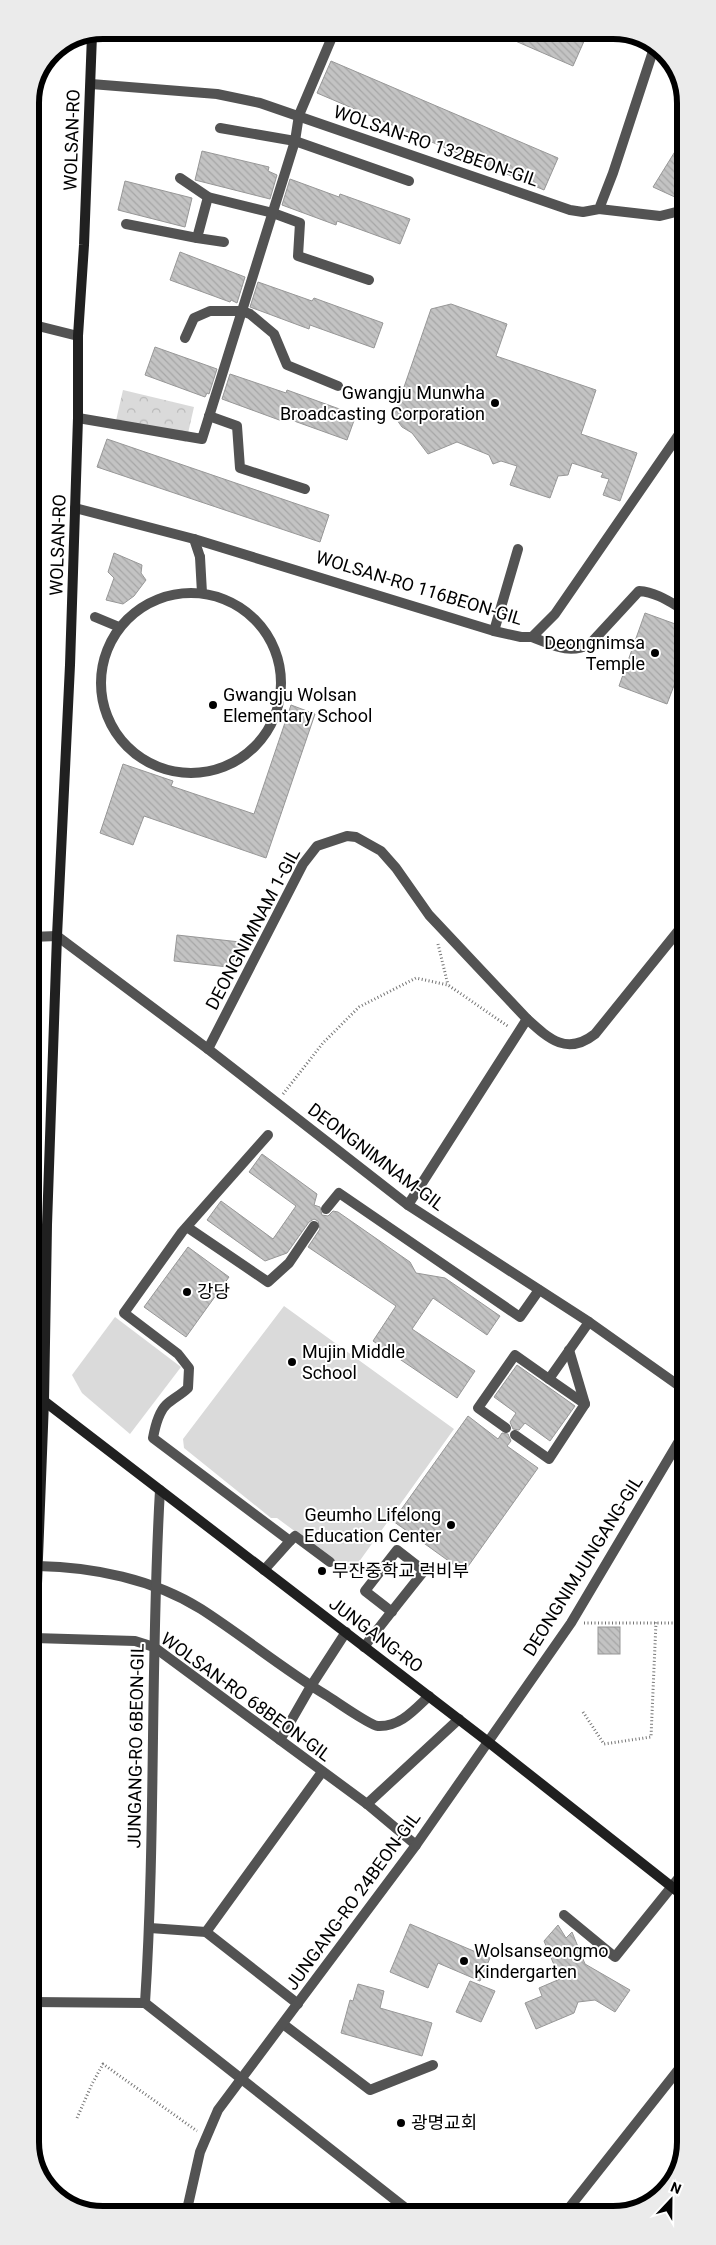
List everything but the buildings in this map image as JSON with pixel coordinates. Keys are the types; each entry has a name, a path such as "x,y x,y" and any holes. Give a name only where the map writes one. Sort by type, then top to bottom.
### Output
{"street":[{"path":"78,418 202,439 295,141 299,115 332,39"},
{"name":"WOLSAN-RO","path":"39,1538 57,936 78,418 78,336 92,40"},
{"path":"599,209 613,173 653,52"},
{"name":"WOLSAN-RO 132BEON-GIL","path":"91,84 217,94 260,103 570,210 583,212 599,209 660,216 677,212"},
{"path":"220,128 295,141 409,181"},
{"path":"180,178 208,197 273,213 300,223 298,256 369,280"},
{"path":"197,238 208,197"},
{"path":"126,224 224,242"},
{"path":"185,338 194,318 210,311 242,311 257,319 274,334 287,364 338,386"},
{"path":"39,326 78,336"},
{"path":"209,416 237,426 240,468 305,489"},
{"name":"WOLSAN-RO 116BEON-GIL","path":"75,508 194,539 494,631 521,637 532,637 547,625 555,614 677,437"},
{"path":"194,539 200,557 202,592"},
{"path":"494,631 518,549"},
{"path":"532,637 569,650 580,650 590,644 634,594 640,591 657,595 677,606"},
{"path":"202,592 232,602 256,620 274,645 282,675 280,705 267,733 246,756 219,770 188,774 158,768 133,753 114,731 102,704 100,675 107,647 119,627 146,604 173,593 202,592"},
{"path":"95,617 119,627"},
{"name":"DEONGNIMNAM 1-GIL","path":"208,1049 304,864 317,846 347,836 356,836 381,851 396,868 429,915 548,1038 572,1045 585,1042 595,1034 677,938"},
{"path":"39,937 57,936"},
{"name":"DEONGNIMNAM-GIL","path":"57,936 208,1049 408,1205 589,1322 677,1384"},
{"path":"408,1205 527,1018"},
{"path":"268,1135 187,1227 124,1312 178,1354 188,1368 188,1388 179,1397 166,1405 155,1423 153,1438 290,1541"},
{"path":"326,1209 339,1193 520,1317 539,1290"},
{"path":"187,1227 268,1282 289,1263 314,1226"},
{"path":"549,1379 589,1322"},
{"path":"515,1435 549,1459 585,1404 569,1350"},
{"path":"506,1428 478,1408 515,1356 585,1404"},
{"path":"39,1404 44,1401"},
{"name":"JUNGANG-RO","path":"44,1401 459,1719 677,1891"},
{"name":"DEONGNIMJUNGANG-GIL","path":"487,1741 571,1623 677,1444"},
{"name":"JUNGANG-RO 6BEON-GIL","path":"145,2003 150,1928 154,1586 160,1490"},
{"path":"264,1570 295,1536 330,1562"},
{"path":"364,1647 392,1612 424,1571 398,1550 365,1591 392,1612"},
{"path":"39,1566 72,1566 154,1586 199,1608 311,1686 376,1726 393,1725 407,1717 429,1696"},
{"path":"280,1740 311,1686 346,1632"},
{"name":"WOLSAN-RO 68BEON-GIL","path":"39,1638 135,1641 154,1647 367,1804 416,1845"},
{"path":"367,1804 459,1719"},
{"name":"JUNGANG-RO 24BEON-GIL","path":"188,2206 206,2137 218,2110 416,1845 487,1741"},
{"path":"206,1932 322,1772"},
{"path":"564,1915 615,1957 677,1881"},
{"path":"150,1928 206,1932 298,2004"},
{"path":"39,2002 145,2003 403,2206"},
{"path":"283,2024 370,2090 432,2065"},
{"path":"571,2206 677,2071"}],"path":[{"path":"436,937 448,985"},
{"path":"276,1102 323,1043 359,1007 416,978 448,985 518,1033"},
{"path":"583,1712 604,1744 651,1737 656,1622"},
{"path":"571,1623 677,1623"},
{"path":"77,2118 103,2064 206,2137"}],"green space":[{"path":"123,390 194,407 186,442 115,425"},
{"path":"284,1306 454,1429 351,1573 277,1518 271,1518 184,1448 183,1439"},
{"path":"115,1317 181,1367 130,1434 82,1393 72,1375"}],"place":[{"name":"Gwangju Munwha Broadcasting Corporation","path":"495,403"},
{"name":"Deongnimsa Temple","path":"655,653"},
{"name":"Gwangju Wolsan Elementary School","path":"213,705"},
{"name":"강당","path":"187,1292"},
{"name":"Mujin Middle School","path":"292,1362"},
{"name":"Geumho Lifelong Education Center","path":"451,1525"},
{"name":"무잔중학교 럭비부","path":"322,1571"},
{"name":"Wolsanseongmo Kindergarten","path":"464,1961"},
{"name":"광명교회","path":"401,2123"}]}
